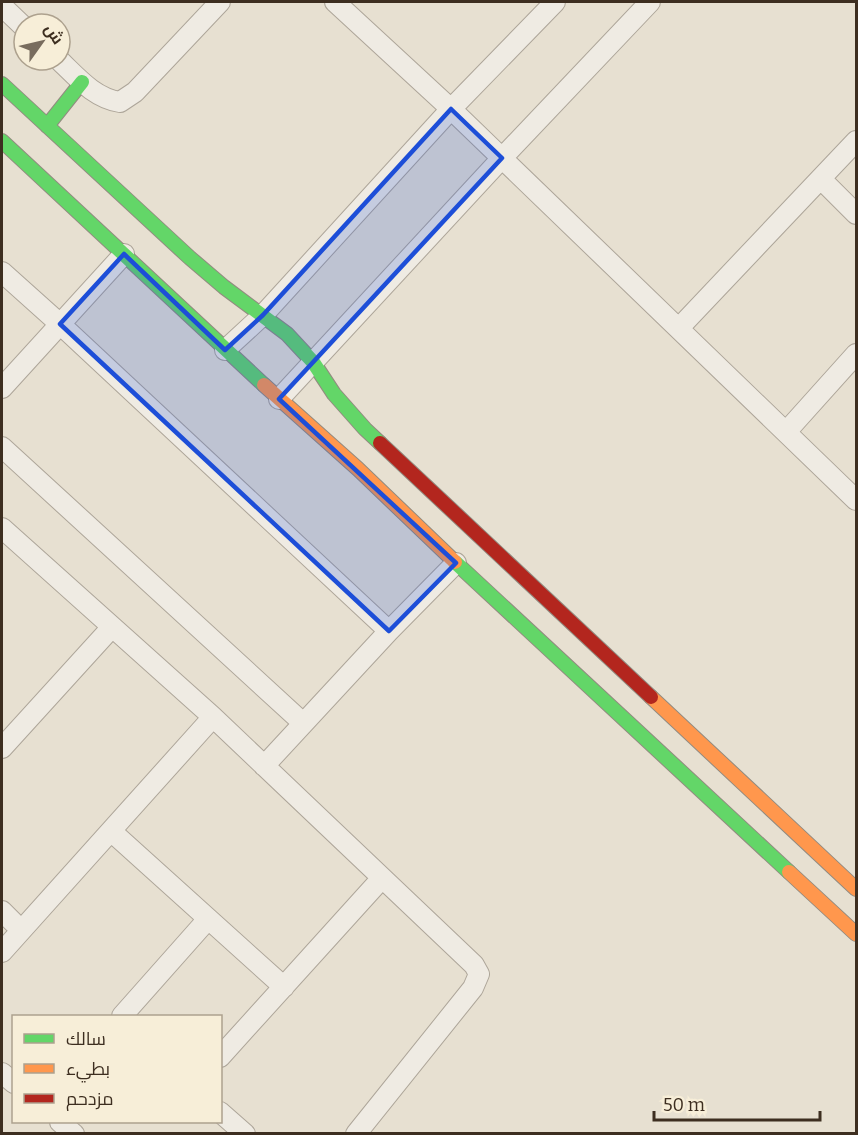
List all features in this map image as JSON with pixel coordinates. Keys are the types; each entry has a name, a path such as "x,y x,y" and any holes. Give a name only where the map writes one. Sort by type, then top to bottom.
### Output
{"main road":[{"path":"47,126 82,82"},
{"path":"2,84 189,258 287,334 313,362 334,394 365,429 856,889"},
{"path":"2,141 225,350 358,469 456,563 856,934"}],"street":[{"path":"72,72 94,93 109,101 120,102 135,92 220,2"},
{"path":"335,2 451,109 856,500"},
{"path":"225,350 263,315 451,109 555,2"},
{"path":"279,399 650,2"},
{"path":"679,328 856,141"},
{"path":"821,179 856,214"},
{"path":"2,388 124,254"},
{"path":"2,272 389,631"},
{"path":"786,432 856,354"},
{"path":"2,447 303,723"},
{"path":"2,528 213,717 474,965 479,974 473,988 356,1134"},
{"path":"264,765 456,563"},
{"path":"6,735 112,627"},
{"path":"2,952 213,717"},
{"path":"111,831 284,987"},
{"path":"222,1055 382,878"},
{"path":"2,911 21,930"},
{"path":"124,1015 208,919"},
{"path":"222,1114 245,1134"},
{"path":"61,1123 74,1134"}],"highlighted area":[{"path":"451,109 502,158 279,399 456,563 389,631 60,324 124,254 225,350 263,315"}],"traffic: fast":[{"path":"47,126 82,82"},
{"path":"2,84 190,258 224,287 287,334 313,362 334,394 380,443"},
{"path":"2,141 264,385"},
{"path":"455,562 789,872"}],"traffic: slow":[{"path":"264,385 358,469 455,562"},
{"path":"651,697 856,889"},
{"path":"789,872 856,934"}],"traffic: jam":[{"path":"380,443 651,697"}]}
